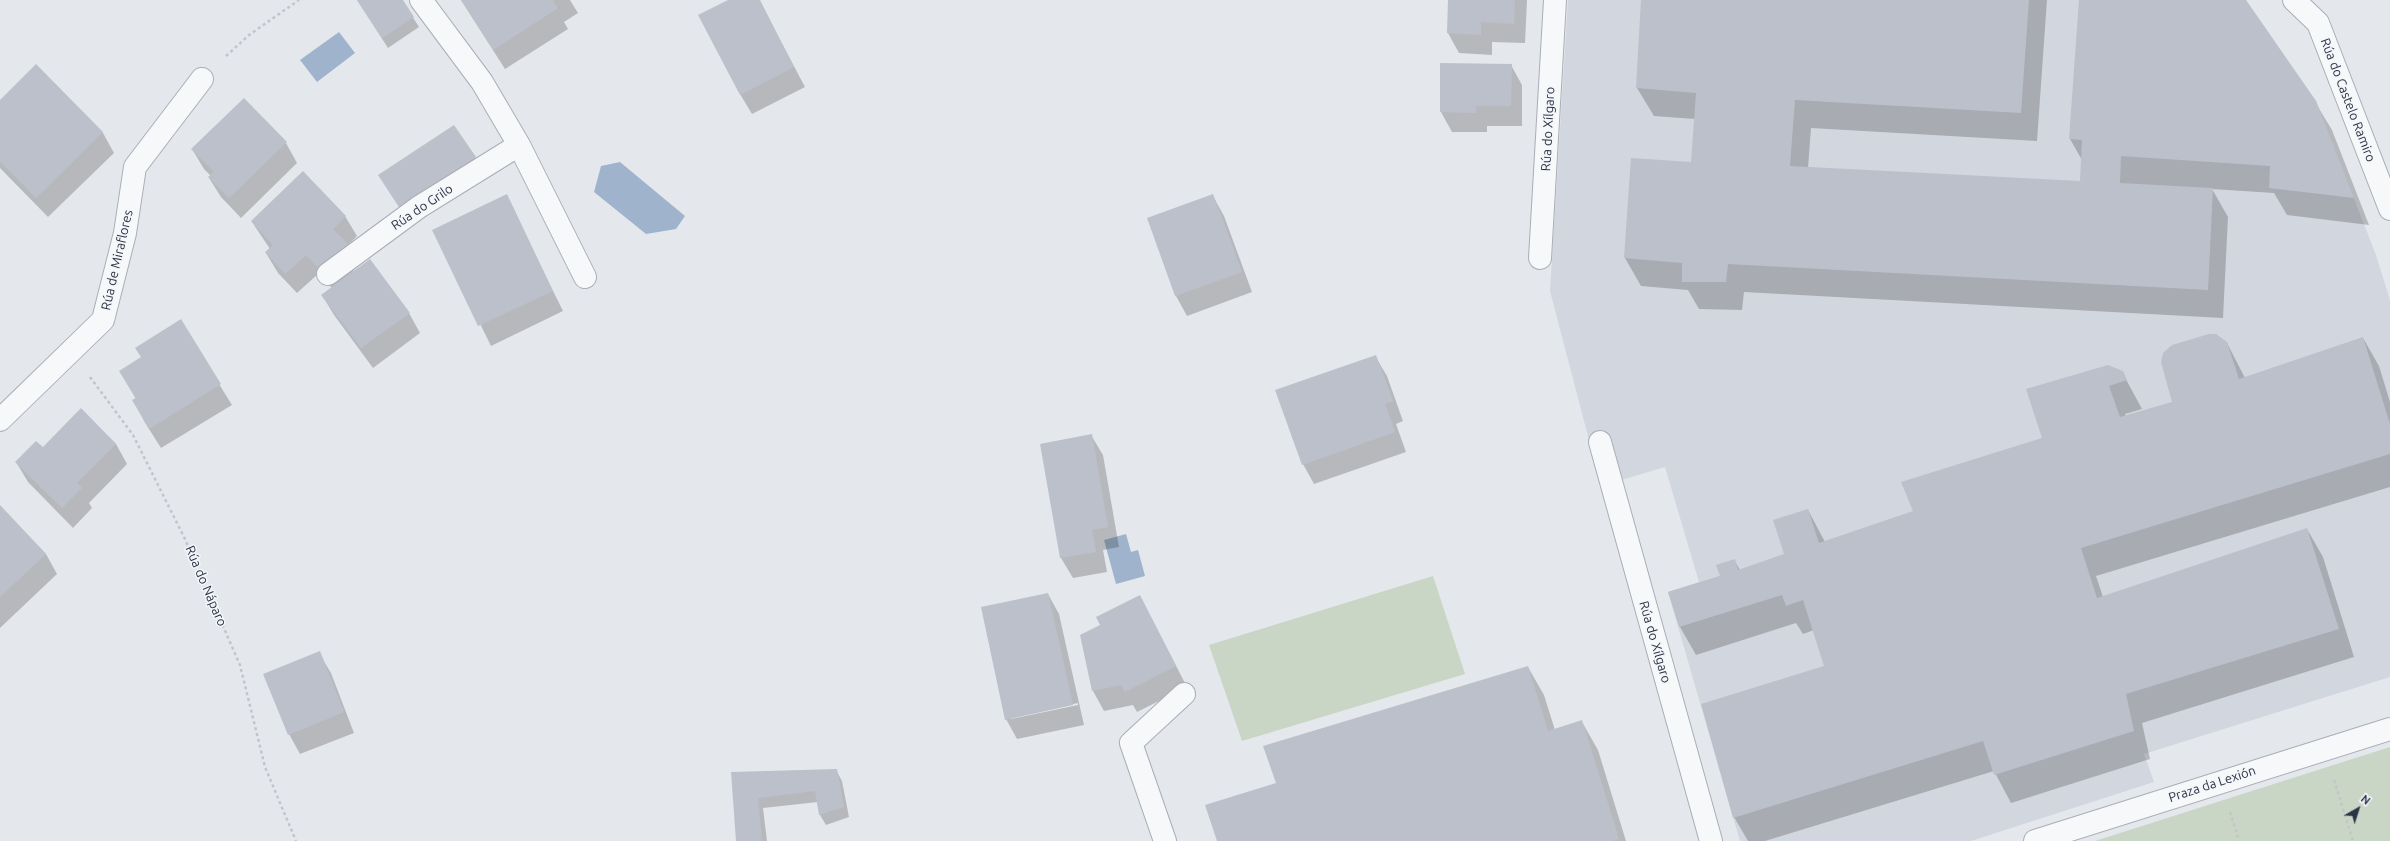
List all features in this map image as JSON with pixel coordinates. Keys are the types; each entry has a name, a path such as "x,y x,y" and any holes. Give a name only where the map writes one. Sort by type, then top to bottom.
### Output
{"street":[{"path":"421,0 482,82 519,145 585,277"},
{"name":"Rúa do Xílgaro","path":"1540,258 1555,0"},
{"name":"Rúa do Castelo Ramiro","path":"2294,0 2318,23 2389,204"},
{"name":"Rúa de Miraflores","path":"0,420 103,320 125,233 135,167 202,79"},
{"name":"Rúa do Grilo","path":"328,274 419,208 519,145"},
{"name":"Rúa do Xílgaro","path":"1600,442 1710,841"},
{"path":"1165,841 1131,743 1184,694"},
{"name":"Praza da Lexión","path":"2035,841 2390,729"}],"path":[{"path":"202,79 249,35 299,0"},
{"name":"Rúa do Náparo","path":"71,350 133,435 185,538 240,665 264,767 296,841"},
{"path":"2324,750 2353,841"}],"shaded area":[{"path":"1568,0 2246,0 2316,101 2376,255 2390,300 2390,677 2144,754 2154,782 1971,841 1740,841 1668,592 1699,582 1665,467 1601,486 1550,291"}],"green space":[{"path":"1433,576 1465,674 1242,741 1209,645"},
{"path":"2390,747 2390,841 2095,841"}],"water":[{"path":"339,32 355,53 317,82 300,60"},
{"path":"620,162 685,216 676,229 646,234 594,192 601,166"},
{"path":"1126,534 1131,552 1138,550 1145,576 1116,584 1104,540"}],"building":[{"path":"357,0 403,0 414,17 382,38"},
{"path":"461,0 555,0 553,1 558,8 493,50"},
{"path":"728,0 760,0 794,67 740,95 698,15"},
{"path":"1448,0 1515,0 1514,24 1481,22 1481,35 1447,33"},
{"path":"1641,0 2029,0 2021,113 1795,100 1790,166 2080,181 2082,140 2069,139 2079,0 2246,0 2316,101 2354,198 2269,188 2270,166 2121,156 2120,183 2213,188 2208,290 1728,264 1726,282 1682,282 1682,263 1624,258 1631,158 1691,162 1696,93 1636,88"},
{"path":"1440,63 1512,64 1511,106 1476,106 1476,113 1440,112"},
{"path":"36,64 103,132 36,198 0,161 0,100"},
{"path":"244,98 287,142 229,198 208,177 214,172 191,149"},
{"path":"454,125 476,157 399,207 378,175"},
{"path":"303,171 346,216 333,229 349,245 321,271 306,255 285,274 265,252 273,245 251,221"},
{"path":"507,194 553,291 478,326 432,230"},
{"path":"1213,194 1242,272 1175,296 1147,218"},
{"path":"370,259 410,313 361,348 321,295"},
{"path":"181,319 221,384 149,429 132,400 136,398 119,371 141,357 135,348"},
{"path":"2209,334 2216,334 2227,342 2239,379 2363,337 2390,424 2390,454 2081,548 2097,598 2307,528 2339,629 2126,694 2134,731 1994,775 1983,741 1733,818 1701,704 1824,666 1803,600 1786,606 1782,595 1679,627 1668,592 1720,576 1716,565 1735,559 1738,570 1784,554 1773,520 1808,509 1819,543 1913,511 1901,482 2042,438 2026,389 2108,365 2123,371 2127,380 2109,386 2120,417 2172,402 2161,362 2163,353 2172,345"},
{"path":"1376,355 1393,401 1385,404 1395,432 1302,465 1275,390"},
{"path":"81,408 116,444 77,483 82,488 62,508 15,462 36,441 43,447"},
{"path":"1092,434 1108,527 1092,530 1096,552 1060,558 1040,444"},
{"path":"0,505 46,554 0,597"},
{"path":"1048,593 1073,705 1005,720 981,607"},
{"path":"1140,595 1176,666 1125,692 1121,685 1092,691 1080,635 1100,625 1096,617"},
{"path":"320,651 344,712 288,735 263,674"},
{"path":"1528,666 1548,731 1582,720 1619,839 1612,841 1217,841 1205,805 1276,783 1263,746"},
{"path":"837,769 844,807 819,815 815,791 758,798 762,841 736,841 731,772"}]}
